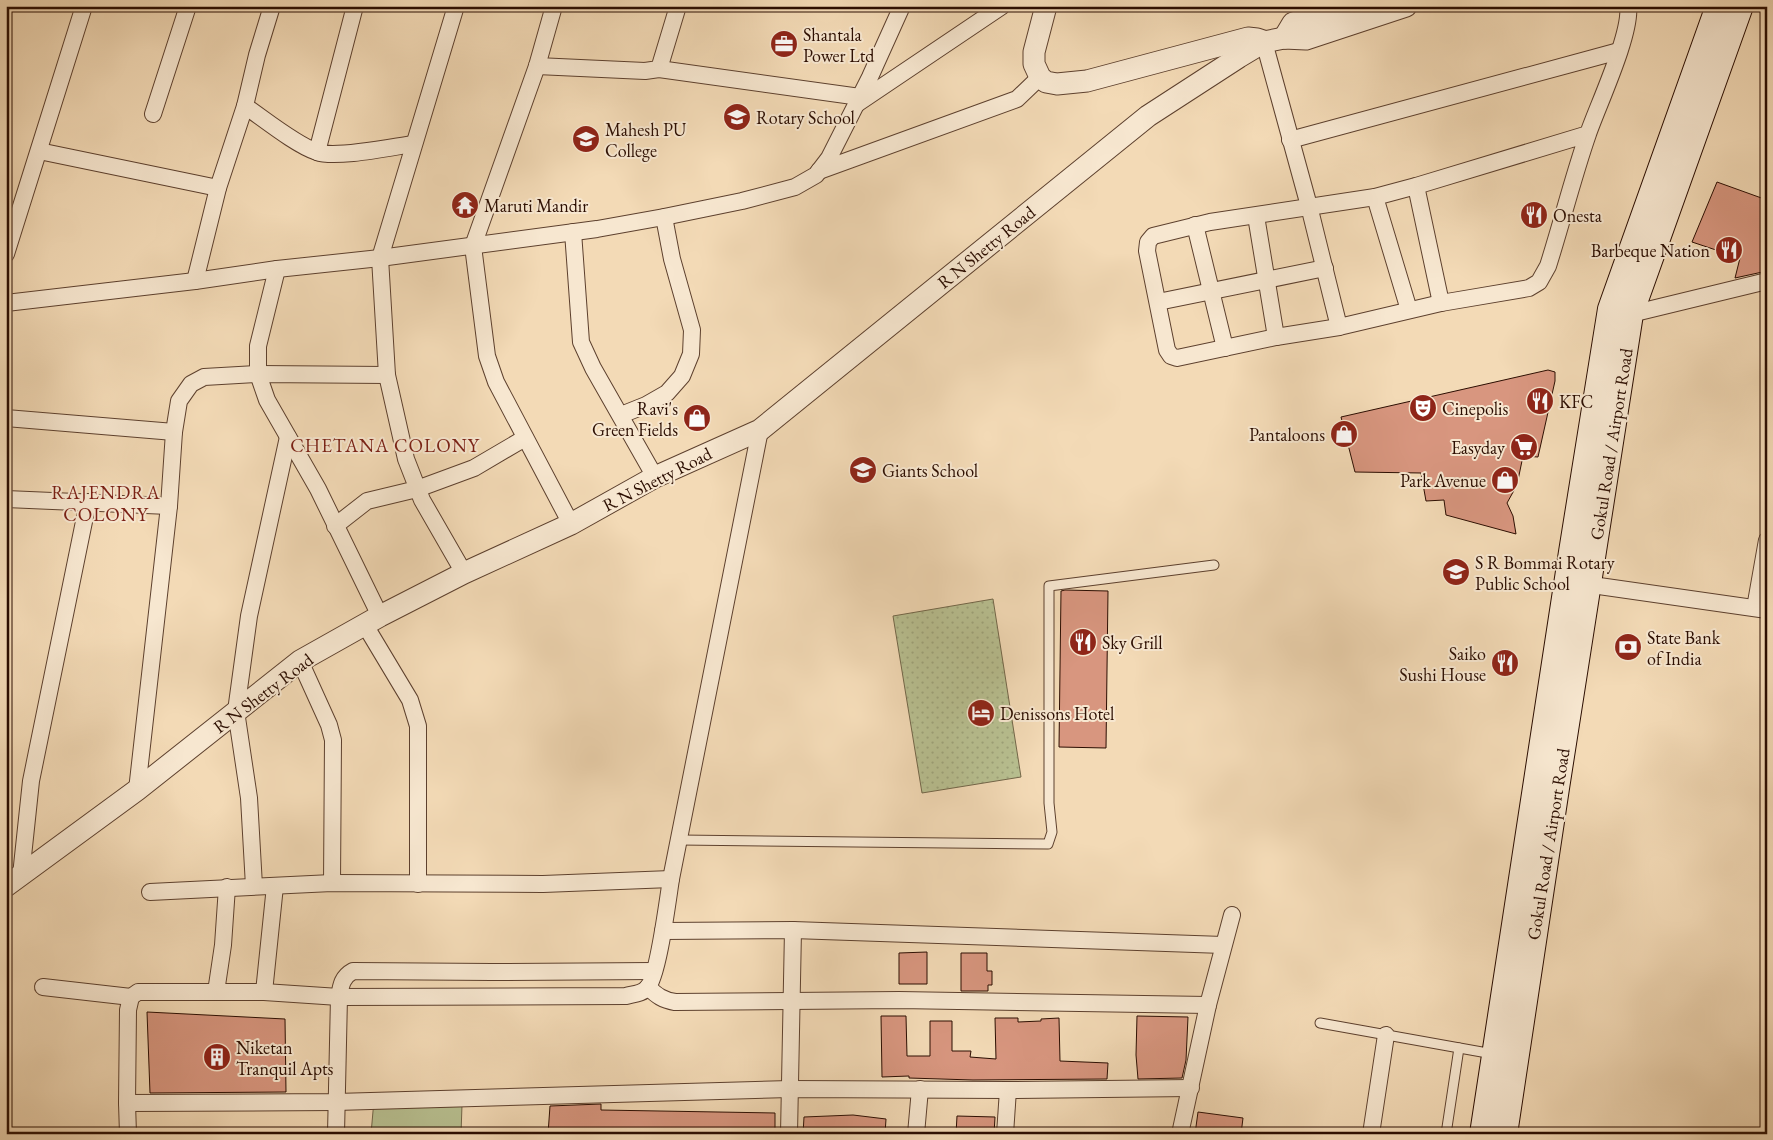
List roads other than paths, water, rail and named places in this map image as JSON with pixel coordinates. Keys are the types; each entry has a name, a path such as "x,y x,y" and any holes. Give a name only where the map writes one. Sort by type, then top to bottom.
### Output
{"main road":[{"name":"Gokul Road / Airport Road","path":"1505,1134 1578,583 1610,309 1718,6"},
{"name":"Gokul Road / Airport Road","path":"1482,1134 1494,1054 1578,583 1631,314 1741,6"}],"street":[{"path":"6,254 84,6"},
{"path":"153,114 188,6"},
{"path":"195,281 218,188 245,106 257,54 272,6"},
{"path":"316,152 355,6"},
{"path":"456,6 380,258 387,375 406,459 422,500 464,573"},
{"path":"554,6 537,66 473,246 487,356 496,382 571,524"},
{"path":"659,69 678,6"},
{"path":"6,303 380,258 573,232 664,218 795,187 816,175 829,158 902,6"},
{"path":"537,66 645,71 659,69 858,101 1002,6"},
{"path":"1046,6 1034,52 1034,64 1040,77 1046,82 1057,84 1087,81 1248,38 1274,40 1306,39 1406,6"},
{"name":"R N Shetty Road","path":"13,881 137,790 300,661 464,573 571,524 655,477 760,430 1148,116 1274,40 1292,23 1346,6"},
{"path":"1588,134 1375,197 1195,225 1153,236 1148,242 1147,251 1167,350 1171,356 1177,358 1276,337 1339,327 1409,310 1528,288 1539,282 1548,266 1588,134 1619,51 1628,21 1628,6"},
{"path":"1274,40 1290,140 1310,206 1339,327"},
{"path":"1290,140 1619,51"},
{"path":"819,171 1016,98 1040,77"},
{"path":"245,106 316,152 341,154 414,144"},
{"path":"39,152 218,188"},
{"path":"1416,186 1441,304"},
{"path":"1375,197 1409,310"},
{"path":"1256,216 1276,337"},
{"path":"621,415 646,406 667,393 682,376 691,354 692,330 672,259 664,218"},
{"path":"1195,225 1225,348"},
{"path":"573,232 582,342 592,368 621,415 655,477"},
{"path":"1158,302 1325,268"},
{"path":"277,269 258,346 258,374 267,400 318,489 335,526 372,621 410,700 418,726 418,884"},
{"path":"1631,314 1767,281"},
{"path":"137,790 169,506 174,432 179,401 192,384 204,377 258,374 387,375"},
{"path":"6,418 174,432"},
{"path":"128,1134 128,1010 132,997 138,992 264,992 339,997 626,996 640,993 648,987 654,971 663,931 671,879 760,430"},
{"path":"254,886 249,798 236,711 249,616 288,437"},
{"path":"335,526 367,501 417,489 474,468 525,438"},
{"path":"6,499 169,506"},
{"path":"13,881 88,502"},
{"path":"1578,583 1761,609 1767,540"},
{"path":"300,661 330,725 333,740 332,882"},
{"path":"150,892 332,882 542,884 671,879"},
{"path":"264,992 275,886"},
{"path":"216,992 223,945 227,887"},
{"path":"1180,1134 1208,1005 1232,915"},
{"path":"663,931 793,930 1223,945"},
{"path":"789,1134 793,930"},
{"path":"336,1134 339,997 341,984 346,975 353,970 492,972 654,971"},
{"path":"43,987 132,997"},
{"path":"648,987 664,1000 674,1002 899,1000 1208,1005"},
{"path":"1372,1134 1386,1035"},
{"path":"127,1103 336,1102 790,1089 1008,1090 1190,1088"},
{"path":"916,1134 920,1089"},
{"path":"1005,1134 1008,1090"}],"lane":[{"path":"680,840 1048,844 1052,832 1049,803 1049,586 1214,565"},
{"path":"1320,1023 1494,1054"},
{"path":"1446,1134 1459,1048"}],"place":[{"name":"Shantala Power Ltd","path":"784,44"},
{"name":"Rotary School","path":"737,117"},
{"name":"Mahesh PU College","path":"586,139"},
{"name":"Maruti Mandir","path":"465,205"},
{"name":"Onesta","path":"1534,215"},
{"name":"Barbeque Nation","path":"1729,250"},
{"name":"KFC","path":"1540,401"},
{"name":"Cinepolis","path":"1423,408"},
{"name":"Ravi's Green Fields","path":"697,418"},
{"name":"Pantaloons","path":"1344,434"},
{"name":"Easyday","path":"1524,447"},
{"name":"Giants School","path":"863,470"},
{"name":"Park Avenue","path":"1505,480"},
{"name":"S R Bommai Rotary Public School","path":"1456,572"},
{"name":"Sky Grill","path":"1083,642"},
{"name":"State Bank of India","path":"1628,647"},
{"name":"Saiko Sushi House","path":"1505,663"},
{"name":"Denissons Hotel","path":"981,713"},
{"name":"Niketan Tranquil Apts","path":"217,1057"}],"district":[{"name":"CHETANA COLONY","path":"385,445"},
{"name":"RAJENDRA COLONY","path":"106,503"}]}
